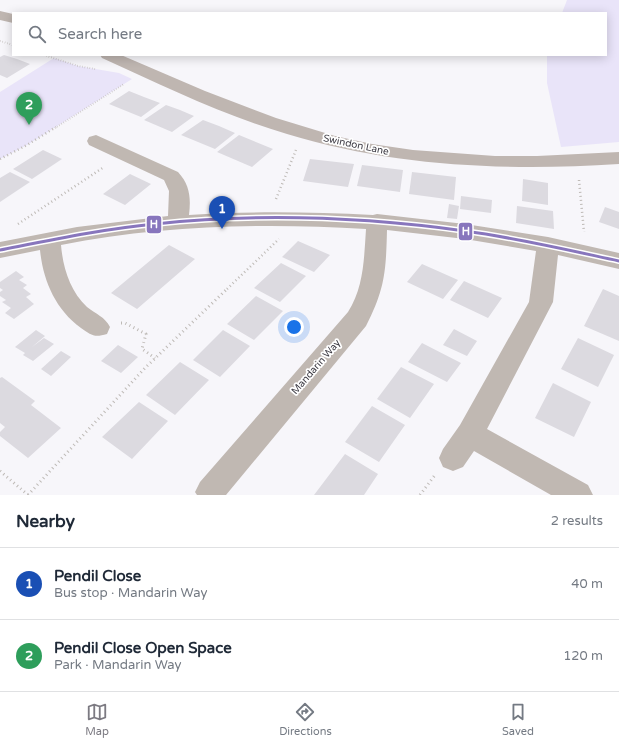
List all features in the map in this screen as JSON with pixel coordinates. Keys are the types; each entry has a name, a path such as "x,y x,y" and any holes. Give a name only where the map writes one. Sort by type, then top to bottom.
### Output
{"street":[{"path":"0,15 12,19"},
{"name":"Swindon Lane","path":"103,62 144,71 221,104 303,133 379,150 455,160 533,163 619,158"},
{"path":"96,141 166,172 176,180 180,192 178,221"},
{"path":"0,250 50,239 178,221 276,219 377,221 466,231 548,245 619,261"},
{"name":"Mandarin Way","path":"210,492 361,313 372,289 377,221"},
{"path":"50,239 53,270 65,296 76,311 98,327"},
{"path":"453,458 470,434 541,302 548,245"},
{"path":"470,434 578,495"}],"path":[{"path":"0,41 12,45"},
{"path":"47,56 78,66 103,62"},
{"path":"0,159 27,145 144,71"},
{"path":"0,471 28,495 155,358 279,240 276,219 303,133"},
{"path":"17,225 124,153"},
{"path":"578,161 586,253"},
{"path":"98,327 125,323 146,334 142,349 155,358"}],"shaded area":[{"path":"567,0 619,0 619,142 561,147 547,83 547,56 607,56 607,12 562,12"},
{"path":"54,58 78,66 119,73 132,79 27,145 0,159 0,92"}],"building":[{"path":"4,55 30,64 7,78 0,75 0,57"},
{"path":"129,91 160,103 141,117 109,104"},
{"path":"166,105 194,116 172,132 144,120"},
{"path":"203,120 235,133 215,149 181,135"},
{"path":"239,135 273,149 252,167 217,152"},
{"path":"43,150 62,159 32,179 13,169"},
{"path":"310,159 354,164 348,187 303,181"},
{"path":"362,165 403,170 400,192 357,186"},
{"path":"10,172 30,182 0,202 0,178"},
{"path":"412,172 456,177 454,200 409,194"},
{"path":"130,174 151,184 125,205 103,194"},
{"path":"523,179 548,183 548,205 522,201"},
{"path":"461,196 492,200 491,213 460,209"},
{"path":"449,204 459,206 457,219 447,218"},
{"path":"517,206 553,211 554,229 516,223"},
{"path":"605,207 619,212 619,229 599,222"},
{"path":"298,241 330,255 314,272 282,257"},
{"path":"169,245 195,259 137,309 111,293"},
{"path":"281,263 306,276 280,302 254,288"},
{"path":"422,264 458,280 443,299 407,282"},
{"path":"16,271 24,277 19,280 27,285 23,288 31,294 26,297 34,304 14,319 5,313 11,308 2,302 6,300 0,296 0,292 3,290 0,288 0,282"},
{"path":"464,281 502,298 488,318 450,300"},
{"path":"603,289 619,296 619,341 584,326"},
{"path":"256,296 283,311 254,340 227,324"},
{"path":"454,329 477,341 467,356 443,345"},
{"path":"36,330 45,336 32,347 44,338 54,344 33,361 23,355 25,353 15,347"},
{"path":"223,330 250,346 220,377 193,360"},
{"path":"578,338 614,355 598,387 561,369"},
{"path":"422,343 461,363 447,382 408,362"},
{"path":"118,345 138,357 121,373 101,361"},
{"path":"61,351 71,357 51,376 41,369"},
{"path":"180,362 209,380 175,415 146,395"},
{"path":"401,367 434,384 410,418 377,399"},
{"path":"2,377 35,401 31,405 61,428 28,458 0,436 0,432 5,427 0,423 0,378"},
{"path":"553,383 591,402 574,437 535,418"},
{"path":"139,402 168,421 132,459 102,437"},
{"path":"372,406 405,425 379,462 345,442"},
{"path":"345,454 378,474 364,495 314,495"}],"transit line":[{"name":"H","path":"0,250 97,232 155,224 233,219 310,218 427,226 465,231 523,241 619,261"}],"place":[{"name":"Pendil Close Open Space","path":"29,125"},
{"name":"Pendil Close","path":"222,229"}]}
